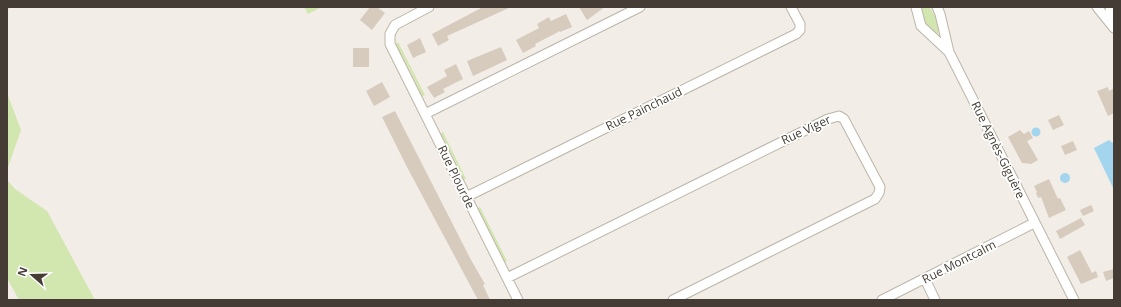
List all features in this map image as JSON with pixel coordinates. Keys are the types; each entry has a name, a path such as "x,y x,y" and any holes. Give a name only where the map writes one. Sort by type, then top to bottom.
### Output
{"street":[{"name":"Rue Plourde","path":"429,7 395,25 390,34 390,44 394,55 518,300"},
{"path":"425,114 640,7"},
{"name":"Rue Painchaud","path":"466,197 796,34 800,30 800,24 791,7"},
{"name":"Rue Agnès-Giguère","path":"916,7 921,26 949,52 1074,300"},
{"path":"937,7 949,52"},
{"path":"1097,7 1114,27"},
{"path":"1110,7 1114,27"},
{"name":"Rue Viger","path":"507,278 828,119 839,116 844,118 880,187 879,193 875,198 673,300"},
{"name":"Rue Montcalm","path":"882,300 1034,223"},
{"path":"925,279 936,300"}],"green space":[{"path":"304,7 322,7 308,14"},
{"path":"918,7 929,7 937,21 939,29 937,37 925,28"},
{"path":"398,42 425,95 420,97 418,87 402,55 398,52 394,45"},
{"path":"7,93 21,130 7,170"},
{"path":"443,132 466,179 462,181 459,169 444,139 439,135"},
{"path":"7,180 15,189 47,211 95,300 19,300 7,278"},
{"path":"480,207 507,261 503,263 500,253 483,218 476,209"}],"water":[{"path":"1036,127 1041,132 1036,137 1031,132"},
{"path":"1109,140 1114,144 1114,190 1094,148"},
{"path":"1065,173 1070,178 1065,183 1060,178"}],"building":[{"path":"370,7 377,7 385,13 372,30 360,20"},
{"path":"483,7 511,7 447,36 449,40 438,46 432,34"},
{"path":"579,7 605,7 587,20"},
{"path":"566,14 572,27 560,31 535,44 536,46 523,53 516,40 539,28 537,24 549,17 551,21"},
{"path":"420,38 426,52 413,58 407,45"},
{"path":"501,47 507,60 473,76 467,61"},
{"path":"353,48 369,48 369,67 353,67"},
{"path":"456,64 463,79 443,89 445,92 434,98 427,87 447,76 444,70"},
{"path":"382,82 390,97 374,106 366,91"},
{"path":"1108,87 1109,91 1114,88 1114,113 1108,116 1097,91"},
{"path":"395,111 471,260 485,284 483,285 490,300 478,300 407,167 382,117"},
{"path":"1059,115 1064,125 1053,130 1048,120"},
{"path":"1020,130 1024,134 1029,131 1033,138 1027,141 1038,160 1031,164 1022,163 1008,137"},
{"path":"1073,141 1077,150 1065,155 1061,146"},
{"path":"1049,179 1058,199 1060,198 1066,210 1049,218 1041,197 1038,198 1034,186"},
{"path":"1091,205 1094,211 1083,216 1080,210"},
{"path":"1081,218 1085,225 1060,239 1056,231"},
{"path":"1080,250 1092,273 1096,271 1098,277 1081,284 1067,257"},
{"path":"1114,269 1114,278 1106,281 1103,272"}]}
